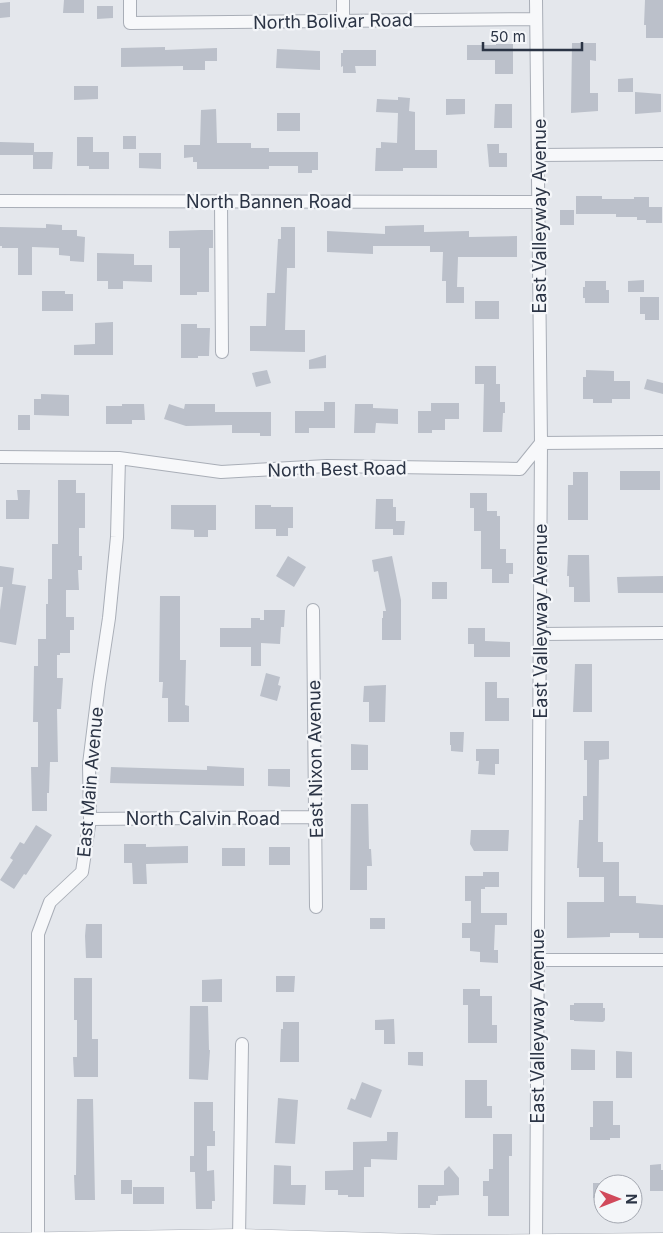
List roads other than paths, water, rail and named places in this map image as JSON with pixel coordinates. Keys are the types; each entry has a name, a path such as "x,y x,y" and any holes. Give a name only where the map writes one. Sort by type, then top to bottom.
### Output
{"street":[{"name":"North Bolivar Road","path":"130,0 130,23 536,19"},
{"path":"343,0 343,21"},
{"name":"East Valleyway Avenue","path":"536,0 542,442 536,1242"},
{"path":"539,155 663,154"},
{"name":"North Bannen Road","path":"0,201 538,202"},
{"path":"221,201 222,352"},
{"path":"542,442 663,442"},
{"name":"North Best Road","path":"0,457 119,458 221,472 327,466 520,469 542,442"},
{"name":"East Main Avenue","path":"38,1242 38,934 50,902 82,872 90,819 89,764 116,546 119,458"},
{"name":"East Nixon Avenue","path":"313,610 316,907"},
{"path":"540,634 663,633"},
{"name":"North Calvin Road","path":"90,819 316,817"},
{"path":"538,960 663,960"},
{"path":"239,1238 242,1044"},
{"path":"0,1242 239,1238 452,1244 663,1242"}]}
